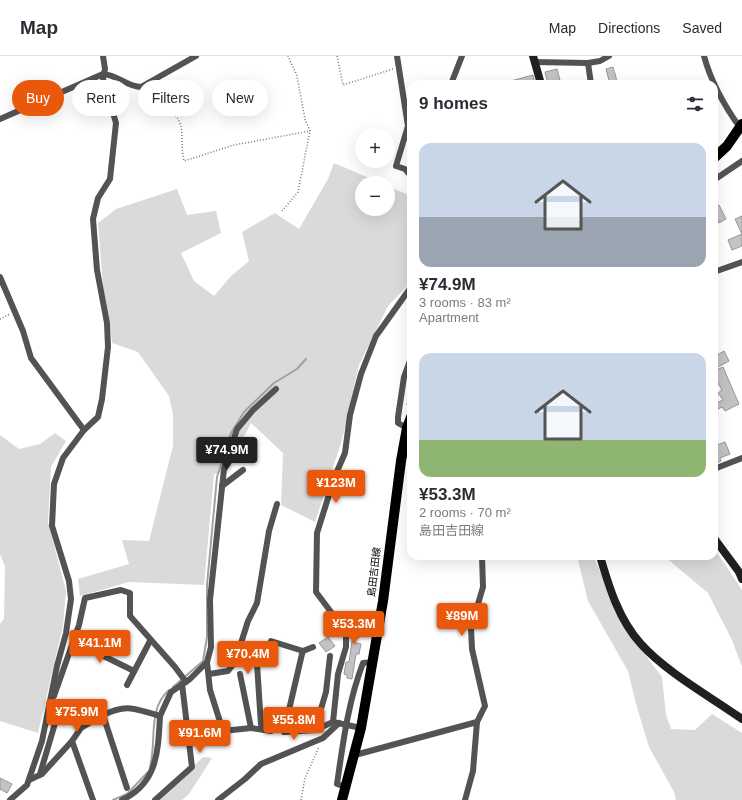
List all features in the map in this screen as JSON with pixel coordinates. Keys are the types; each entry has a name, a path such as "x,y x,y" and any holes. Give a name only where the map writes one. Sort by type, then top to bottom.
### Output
{"main road":[{"path":"718,154 741,128"},
{"name":"島田吉田線","path":"342,800 355,755 373,662 383,601 393,516 407,428"}],"street":[{"path":"10,800 27,785 42,741 66,633 71,599 69,581 52,526 54,484 63,458 84,430 98,417 102,399 108,347 107,323 98,270 93,219 98,198 110,179 116,123 103,79 103,74 106,69 103,56"},
{"path":"0,119 103,74 120,78 133,87 141,87 196,56"},
{"path":"397,56 407,111"},
{"path":"453,80 462,56"},
{"path":"540,80 533,59 588,63 600,62 609,56"},
{"path":"704,56 711,80"},
{"path":"588,63 590,80"},
{"path":"718,96 741,128"},
{"path":"407,135 396,166 405,169 407,171"},
{"path":"718,177 742,161"},
{"path":"718,271 742,262"},
{"path":"0,277 23,331 30,358 84,430"},
{"path":"218,800 245,779 261,764 323,738 336,723 338,674 346,647 346,636 340,624 316,592 317,533 335,476 345,452 350,415 360,374 376,336 407,293"},
{"path":"407,369 404,377 398,417 398,423 407,428"},
{"path":"276,389 253,410 237,429 224,469 210,600 211,648 207,662 210,690 224,731 251,728 286,732 315,730 336,723 360,728"},
{"path":"718,467 742,458"},
{"path":"222,486 243,470"},
{"path":"209,674 228,670 235,662 248,621 257,603 269,531 277,504"},
{"path":"718,543 739,572 742,579"},
{"path":"465,800 473,771 477,722 485,706 472,649 471,628 483,587 482,560"},
{"path":"601,560 611,592 624,620 640,644 658,661 742,719"},
{"path":"51,698 55,696 79,625 85,598 121,590 130,593 130,616 180,674 185,682 192,767 155,800"},
{"path":"313,647 303,651 271,640 256,664 261,725 286,732 292,728 310,724 318,720 326,692 330,656"},
{"path":"73,641 134,671"},
{"path":"127,685 150,641"},
{"path":"286,732 285,727 303,651"},
{"path":"122,800 131,796 150,776 158,756 160,716 171,692 185,682 207,662"},
{"path":"346,787 337,784 356,681 363,663 373,662"},
{"path":"240,674 251,728"},
{"path":"29,780 40,774 60,757 81,728 102,715 119,708 131,708 160,716"},
{"path":"40,774 59,710"},
{"path":"102,715 127,788"},
{"path":"355,755 477,722"},
{"path":"72,741 93,800"}],"path":[{"path":"282,212 298,192 310,131 305,119 297,76 288,56"},
{"path":"337,56 343,85 399,67"},
{"path":"133,87 146,99 166,108 174,115 180,125 184,161 234,145 310,131"},
{"path":"0,319 15,311"},
{"path":"301,800 305,778 323,738"}],"shaded area":[{"path":"334,163 365,176 355,176 355,216 395,216 395,189 407,194 407,286 388,306 359,365 342,440 315,522 281,505 283,453 251,423 226,471 214,474 204,585 129,582 80,596 78,579 129,564 122,540 149,541 173,446 173,414 169,396 138,352 112,343 103,286 98,223 116,209 177,189 187,215 216,211 221,233 181,253 194,281 214,296 231,276 249,261 242,232 275,213 299,229 328,179"},
{"path":"55,433 66,441 51,467 48,522 66,591 63,626 38,733 0,721 0,624 4,619 5,566 0,554 0,435 19,449 40,444"},
{"path":"718,554 742,590 742,667 732,640 708,593 669,560 718,560"},
{"path":"578,560 595,560 627,631 662,677 666,715 671,729 695,730 712,714 742,733 742,800 676,800 674,792 649,747 628,671 588,601"},
{"path":"203,757 212,758 189,794 182,800 159,800"}],"building":[{"path":"613,67 616,80 609,80 606,69"},
{"path":"557,69 560,80 547,80 545,72"},
{"path":"533,75 534,80 514,80"},
{"path":"718,205 726,219 719,223 718,220"},
{"path":"742,216 742,234 735,219"},
{"path":"742,234 742,246 732,250 728,240"},
{"path":"724,351 729,361 718,367 718,355"},
{"path":"723,367 739,404 725,411 722,407 718,409 718,402 723,400 718,393 722,390 718,383 718,369"},
{"path":"725,442 730,454 720,458 721,461 718,462 718,449 718,445"},
{"path":"354,619 362,620 366,627 364,633 353,642 361,644 359,654 356,654 352,679 347,678 347,675 344,674 346,662 349,662 353,635 350,631 349,625"},
{"path":"328,637 335,646 326,652 319,643"},
{"path":"0,778 12,784 7,793 0,789"}],"waterway":[{"path":"173,687 203,661 207,637 207,585 217,477 231,433 244,412 274,383 297,369 306,359"},
{"path":"150,767 155,716 162,698 169,690"},
{"path":"113,800 127,794 148,772"}]}
